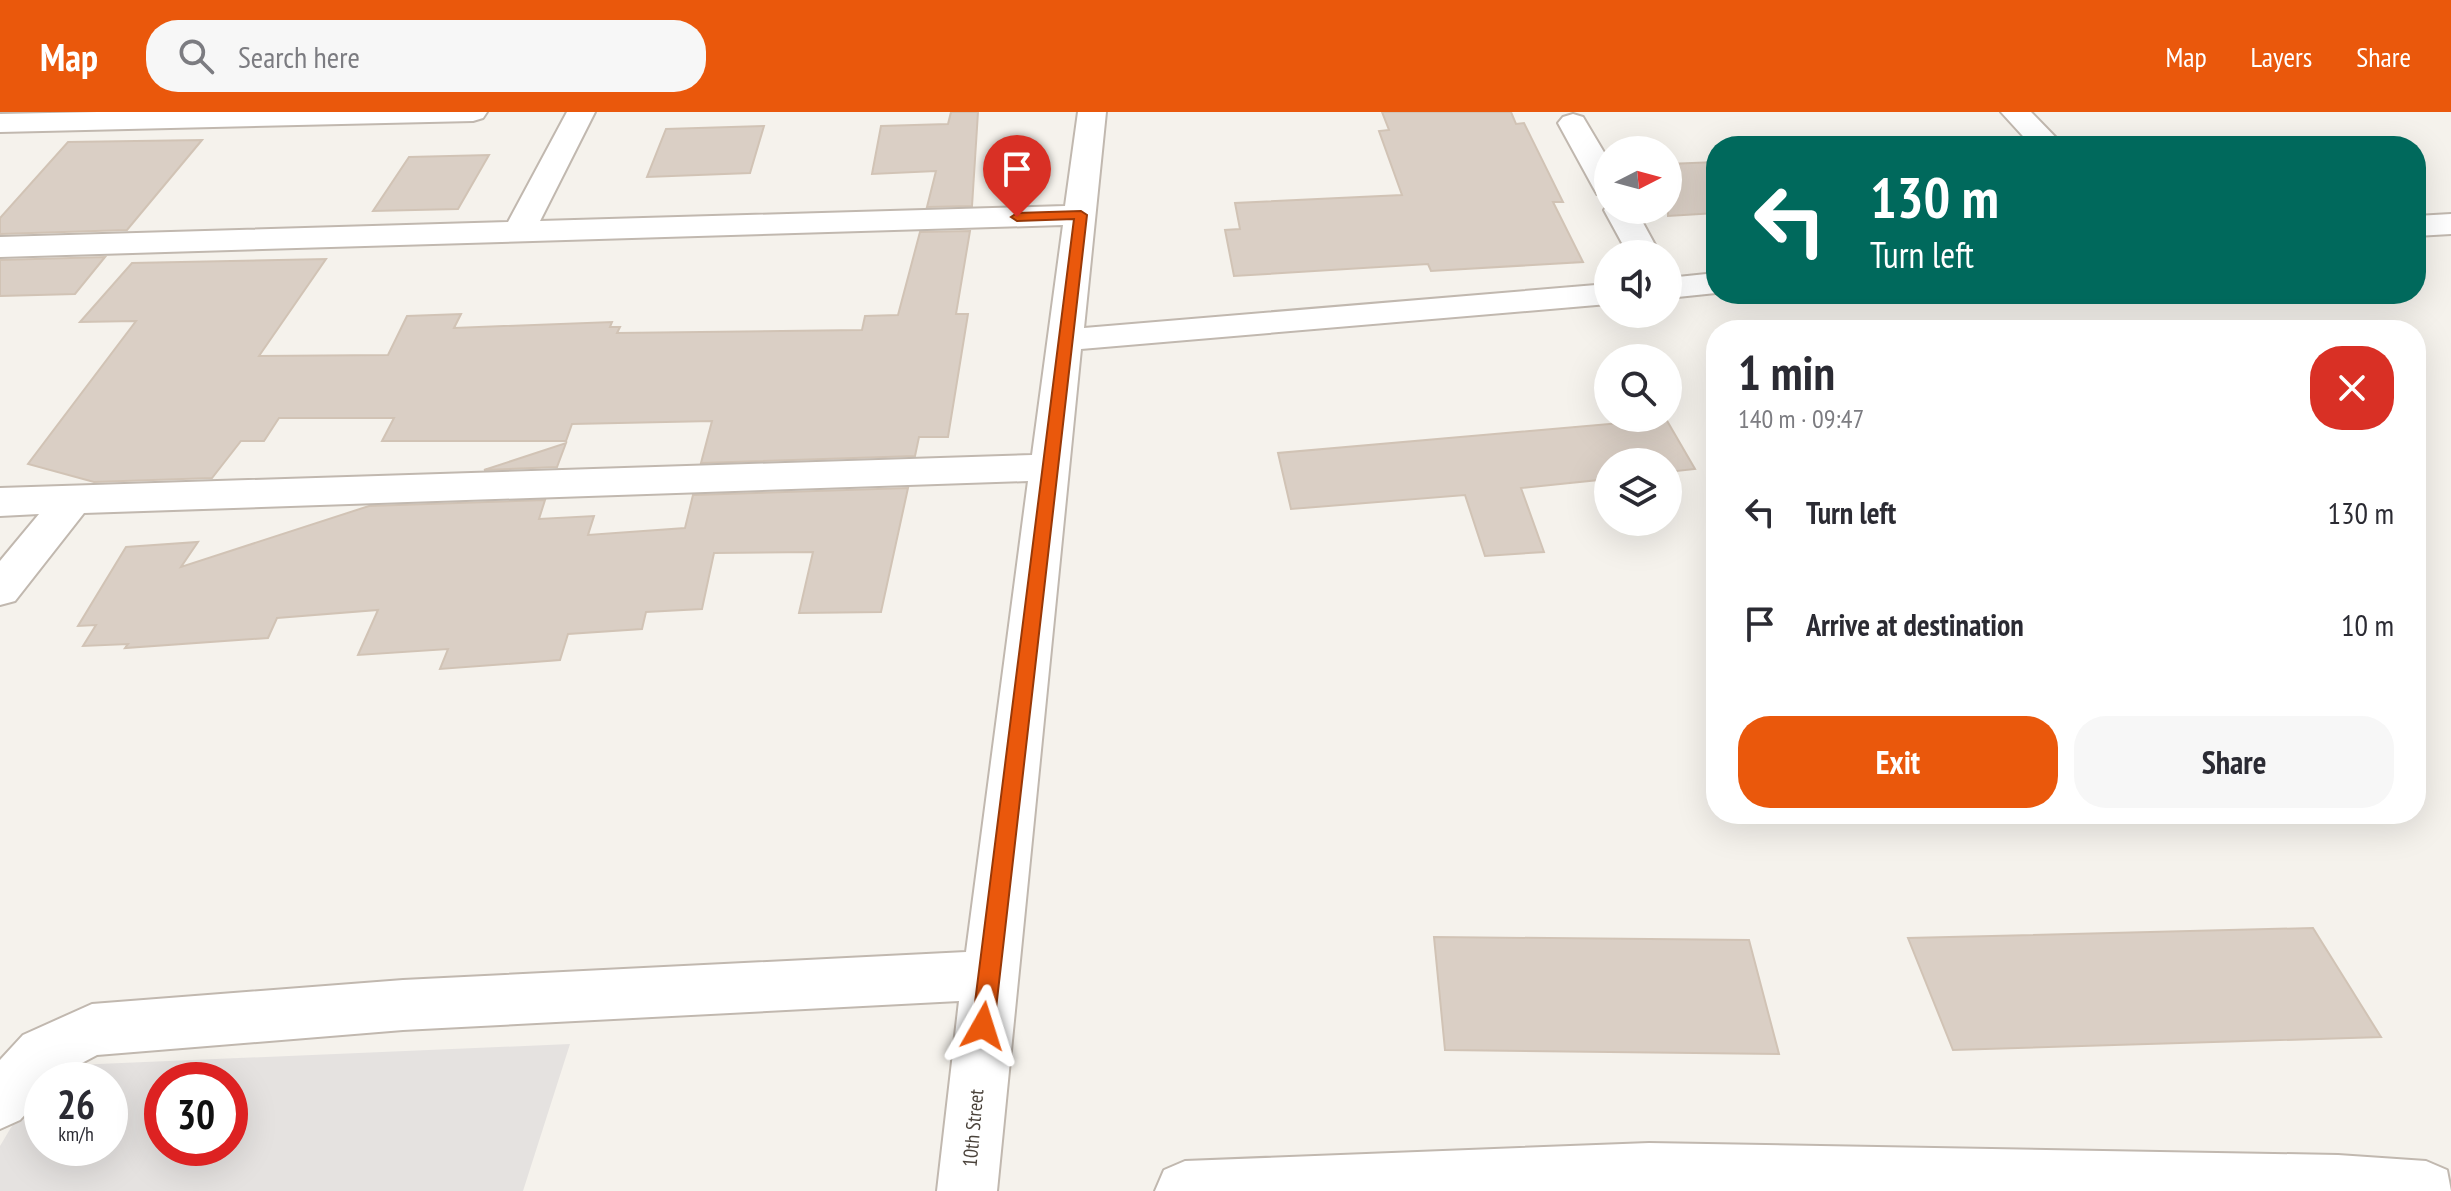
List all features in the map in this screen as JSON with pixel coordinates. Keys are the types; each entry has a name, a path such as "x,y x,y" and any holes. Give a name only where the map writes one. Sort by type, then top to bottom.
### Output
{"street":[{"path":"0,123 473,112"},
{"path":"518,233 581,112"},
{"name":"10th Street","path":"967,1191 989,975 1092,112"},
{"path":"2015,112 2039,136"},
{"path":"1573,123 1594,161"},
{"path":"0,247 1081,215"},
{"path":"2426,225 2451,224"},
{"path":"1682,287 1706,284"},
{"path":"1067,340 1594,295"},
{"path":"0,502 1051,467"},
{"path":"0,590 74,498"},
{"path":"0,1101 43,1054 92,1030 419,1004 989,975"},
{"path":"1185,1191 1649,1172 2338,1185 2426,1191"}],"shaded area":[{"path":"570,1044 523,1191 0,1191 0,1146 24,1106 24,1166 128,1166 128,1063 144,1062 144,1166 248,1166 248,1062 146,1062"}],"building":[{"path":"951,112 978,112 972,206 927,207 936,171 872,174 881,126 948,124"},
{"path":"1382,112 1511,112 1516,124 1524,123 1563,202 1553,202 1583,262 1431,271 1428,264 1234,276 1225,230 1240,229 1235,203 1402,195 1379,131 1389,130"},
{"path":"764,126 750,173 647,177 666,129"},
{"path":"202,140 127,230 0,234 0,218 68,142"},
{"path":"489,155 458,209 373,211 409,157"},
{"path":"1706,162 1706,214 1682,215 1682,163"},
{"path":"970,231 956,314 968,314 948,437 919,437 915,456 701,463 712,421 572,424 566,441 382,441 394,418 279,418 264,441 241,441 212,478 94,482 28,464 136,321 80,322 132,263 326,259 259,356 388,355 407,316 461,314 454,328 612,322 610,327 620,327 617,333 862,330 865,316 898,315 920,232"},
{"path":"105,257 75,294 0,296 0,260"},
{"path":"1594,425 1594,432 1674,432 1695,469 1682,470 1682,448 1594,448 1594,480 1521,488 1544,552 1485,556 1465,495 1291,509 1278,453"},
{"path":"566,443 557,467 484,470"},
{"path":"908,488 881,612 799,613 813,552 714,553 702,609 646,612 642,629 568,634 560,660 440,669 448,649 358,655 378,610 277,618 268,638 125,648 128,644 83,646 96,625 78,626 126,547 198,542 181,567 369,506 545,500 539,519 594,516 588,535 685,528 693,495"},
{"path":"2313,928 2381,1037 1953,1050 1908,938"},
{"path":"1434,937 1749,940 1779,1054 1445,1050"}],"route":[{"path":"983,1026 1081,215 1017,217"}]}
